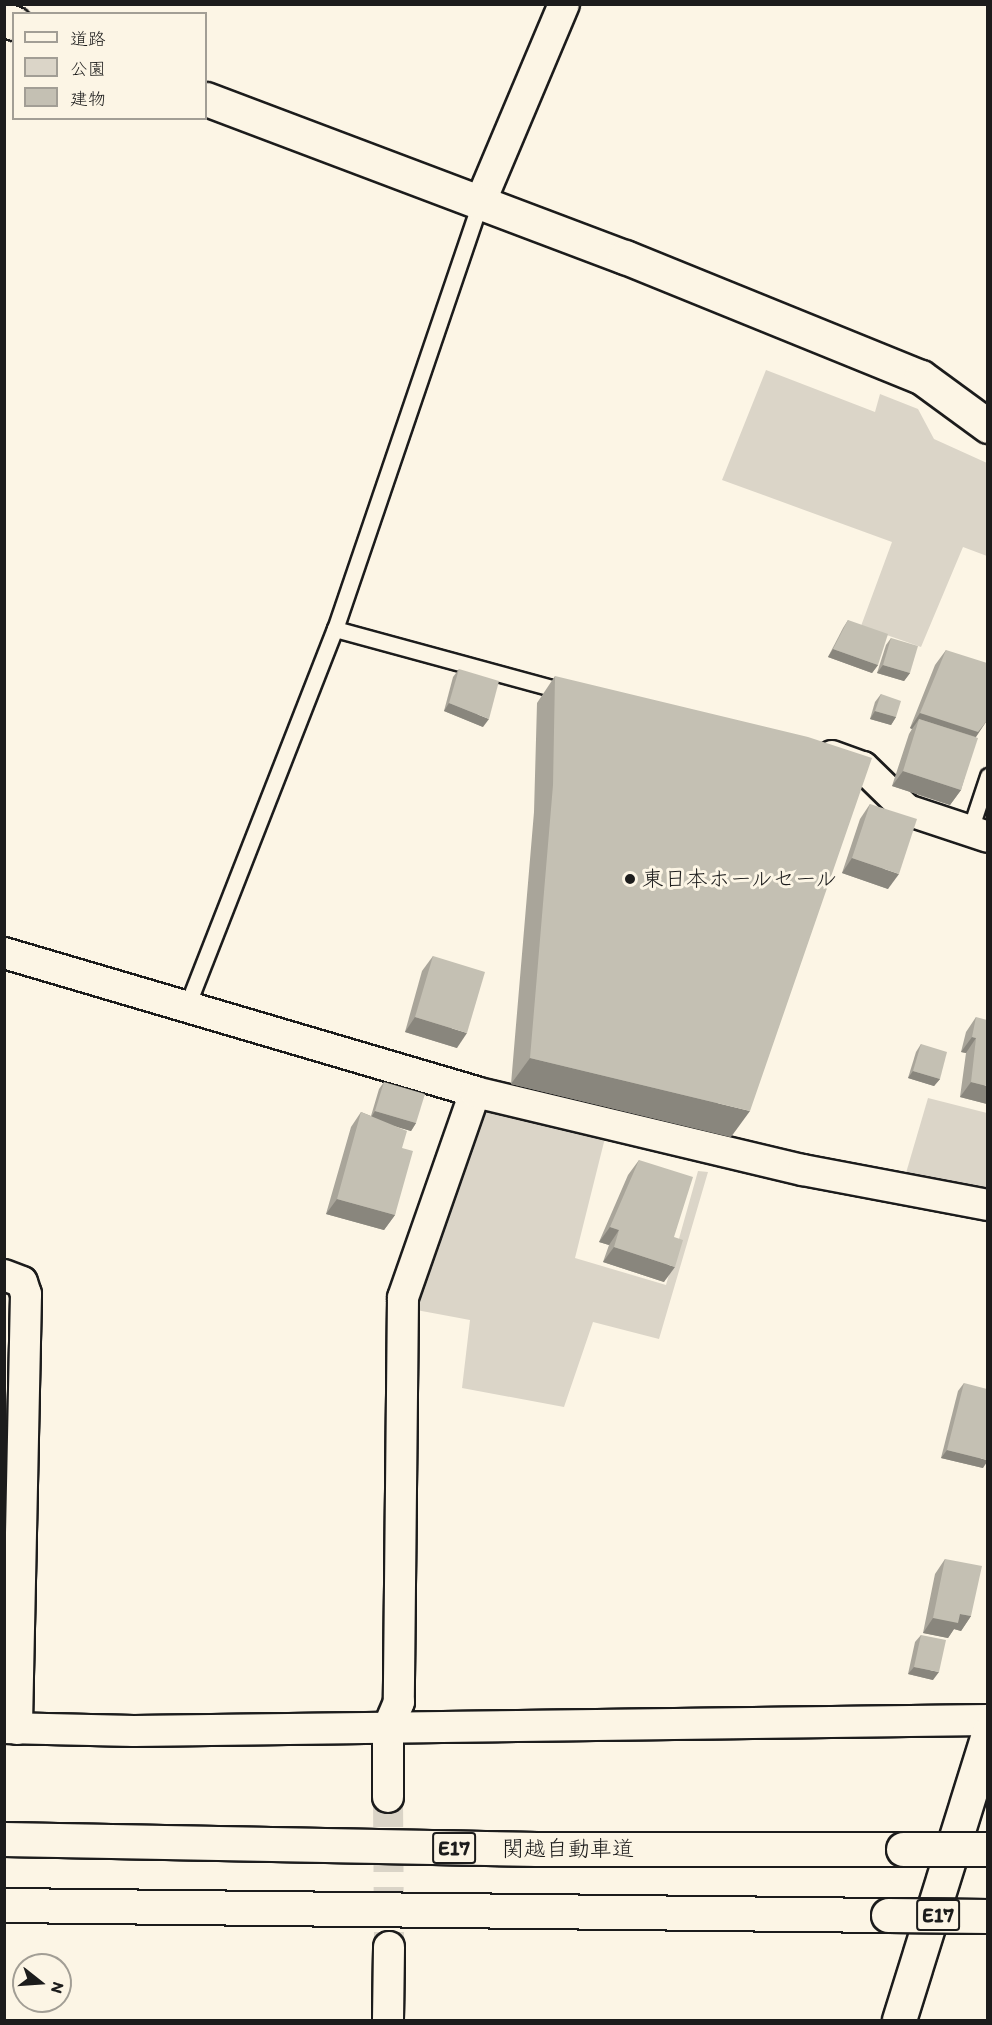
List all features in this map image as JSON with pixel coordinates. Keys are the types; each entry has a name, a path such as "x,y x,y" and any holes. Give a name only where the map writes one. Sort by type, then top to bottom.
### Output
{"main road":[{"path":"207,99 480,203 921,377 987,426"},
{"path":"899,2020 987,1734"},
{"name":"関越自動車道","path":"4,1839 987,1849"},
{"name":"E17","path":"4,1905 987,1916"}],"street":[{"path":"480,203 564,4"},
{"path":"800,748 855,762 907,810 979,834"},
{"path":"4,953 475,1092 803,1170 987,1205"},
{"path":"388,1797 388,1728 399,1702 404,1298 475,1092"},
{"path":"4,1275 22,1282 26,1294 11,1729 388,1728 987,1720"},
{"path":"388,2020 389,1947"}],"lane":[{"path":"187,1006 335,629 480,203"},
{"path":"335,629 561,690"},
{"path":"979,834 987,776"}],"green space":[{"path":"766,370 875,412 880,394 918,409 934,439 987,463 987,556 963,547 921,647 861,626 892,542 722,480"},
{"path":"928,1098 987,1113 987,1193 906,1173"},
{"path":"478,1105 606,1134 575,1258 666,1285 698,1171 708,1172 659,1339 593,1322 564,1407 462,1388 470,1320 411,1309"}],"building":[{"path":"848,620 888,634 878,665 833,649"},
{"path":"891,638 918,646 910,673 883,665"},
{"path":"946,650 987,663 987,717 978,732 920,713"},
{"path":"459,669 499,681 489,719 449,703"},
{"path":"555,676 808,737 872,758 750,1111 530,1058 553,785"},
{"path":"881,694 901,701 896,717 875,711"},
{"path":"919,719 978,738 961,790 903,771"},
{"path":"870,804 917,819 899,874 852,858"},
{"path":"433,956 485,972 467,1033 415,1017"},
{"path":"976,1017 987,1020 987,1086 971,1082 976,1038 972,1037"},
{"path":"921,1044 947,1052 940,1079 913,1071"},
{"path":"384,1082 425,1094 416,1123 375,1111"},
{"path":"361,1112 407,1131 402,1148 413,1151 395,1215 337,1199"},
{"path":"639,1160 693,1177 674,1237 683,1240 675,1267 614,1247 619,1230 610,1227"},
{"path":"964,1383 987,1389 987,1460 947,1450"},
{"path":"945,1559 982,1566 971,1616 960,1614 958,1623 933,1618"},
{"path":"921,1635 946,1640 939,1672 914,1667"}],"tunnel":[{"path":"388,1797 389,1947"}],"place":[{"name":"東日本ホールセール","path":"630,879"}]}
